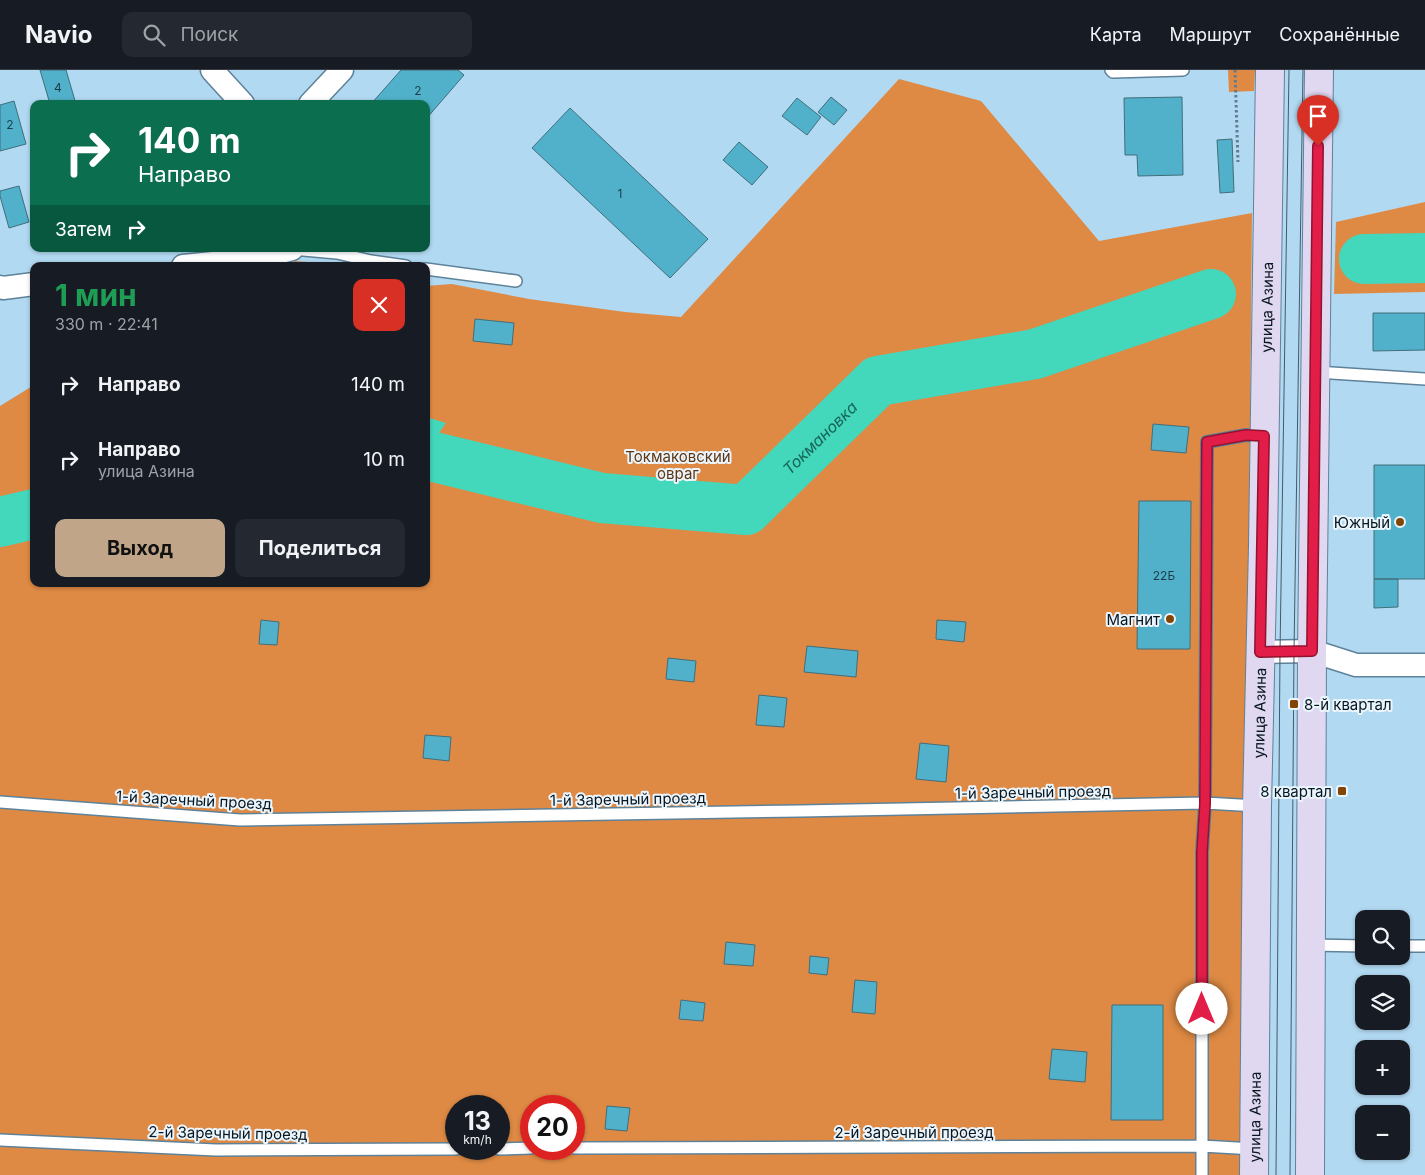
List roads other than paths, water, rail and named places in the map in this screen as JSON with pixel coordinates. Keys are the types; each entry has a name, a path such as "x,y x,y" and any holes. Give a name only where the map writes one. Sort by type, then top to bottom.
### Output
{"main road":[{"name":"улица Азина","path":"1254,1162 1257,806 1270,70"},
{"path":"1310,1175 1312,651 1319,70"}],"street":[{"path":"212,70 239,100"},
{"path":"314,100 342,70"},
{"path":"224,262 254,259 281,252"},
{"path":"0,287 30,285"},
{"path":"1260,652 1312,651 1356,665 1425,665"}],"lane":[{"path":"1111,70 1113,72 1183,70"},
{"path":"325,252 378,262"},
{"path":"430,270 516,281"},
{"path":"1316,372 1425,379"},
{"path":"1202,1175 1202,852 1205,804 1207,442 1246,435 1264,436"},
{"name":"1-й Заречный проезд","path":"0,802 240,820 1205,804 1257,806"},
{"path":"1311,945 1355,946"},
{"path":"1410,946 1425,946"},
{"name":"2-й Заречный проезд","path":"0,1140 216,1150 445,1149"},
{"name":"2-й Заречный проезд","path":"585,1148 1202,1146 1254,1162"}],"waterway":[{"name":"Токмановка","path":"1364,259 1425,258"},
{"name":"Токмановка","path":"430,456 602,498 746,510 878,381 1035,354 1211,294"},
{"name":"Токмановка","path":"0,522 30,515"}],"tram line":[{"path":"1276,1175 1280,652 1289,70"},
{"path":"1290,1175 1294,651 1303,70"}],"place":[{"name":"Южный","path":"1400,522"},
{"name":"Магнит","path":"1170,619"},
{"name":"8-й квартал","path":"1294,704"},
{"name":"8 квартал","path":"1342,791"}],"park label":[{"name":"Токмаковский овраг","path":"678,464"}]}
